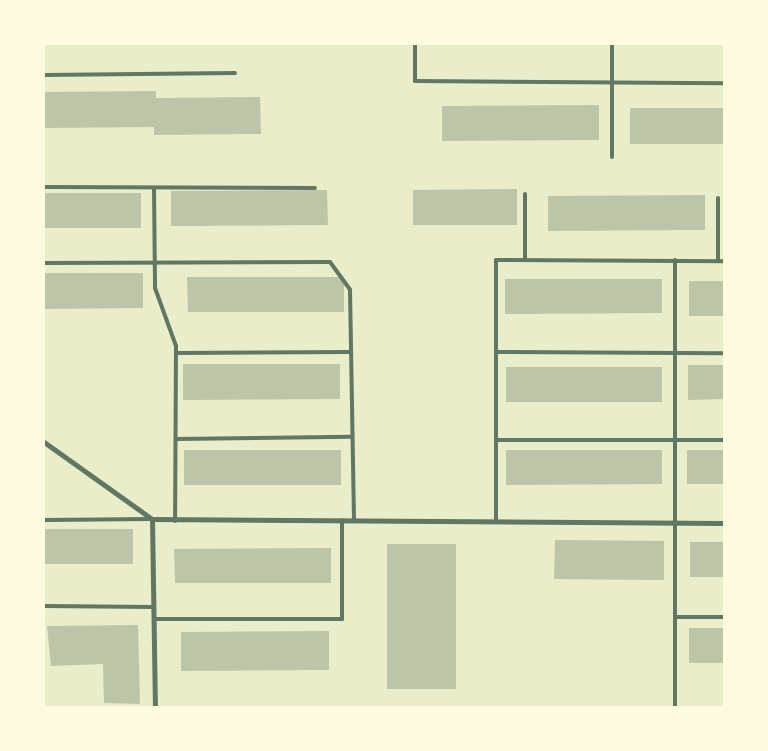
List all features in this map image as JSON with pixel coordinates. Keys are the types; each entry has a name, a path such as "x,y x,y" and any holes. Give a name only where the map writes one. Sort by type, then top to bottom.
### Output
{"street":[{"path":"44,442 152,519 175,521 354,520 724,523"},
{"path":"152,519 154,707"}],"lane":[{"path":"415,44 415,81 724,83"},
{"path":"612,44 612,157"},
{"path":"44,75 236,73"},
{"path":"44,187 315,188"},
{"path":"154,188 156,288 176,353 175,521"},
{"path":"525,194 525,260"},
{"path":"718,198 718,261"},
{"path":"496,522 496,260 724,261"},
{"path":"675,260 675,707"},
{"path":"44,264 330,262 350,290 354,520"},
{"path":"176,353 351,352"},
{"path":"496,352 724,353"},
{"path":"176,438 352,437"},
{"path":"496,440 724,440"},
{"path":"44,520 152,519"},
{"path":"154,619 342,619 342,520"},
{"path":"44,606 154,606"},
{"path":"676,617 724,617"}],"building":[{"path":"156,91 156,98 260,97 261,134 154,135 154,127 44,128 44,92"},
{"path":"599,105 599,140 442,141 442,106"},
{"path":"630,108 724,108 724,144 630,144"},
{"path":"517,189 517,225 413,225 413,190"},
{"path":"327,190 328,225 171,226 171,191"},
{"path":"44,193 141,193 141,228 44,228"},
{"path":"705,195 705,230 548,231 548,196"},
{"path":"44,273 143,273 143,308 44,309"},
{"path":"187,277 344,277 344,312 188,312"},
{"path":"505,279 662,279 662,313 505,314"},
{"path":"689,281 724,281 724,316 689,316"},
{"path":"183,364 340,364 340,399 183,400"},
{"path":"688,365 724,365 724,399 688,400"},
{"path":"506,367 662,367 662,402 506,402"},
{"path":"184,450 341,450 341,485 184,485"},
{"path":"506,450 662,450 662,484 506,485"},
{"path":"687,450 724,450 724,484 687,484"},
{"path":"44,529 133,529 133,564 44,564"},
{"path":"555,540 664,541 664,580 554,579"},
{"path":"690,542 724,542 724,577 690,577"},
{"path":"387,544 456,544 456,689 387,689"},
{"path":"331,548 331,583 175,583 174,549"},
{"path":"138,625 140,704 104,703 103,664 51,666 47,626"},
{"path":"689,628 724,628 724,663 689,663"},
{"path":"329,631 329,670 181,671 181,632"}]}
